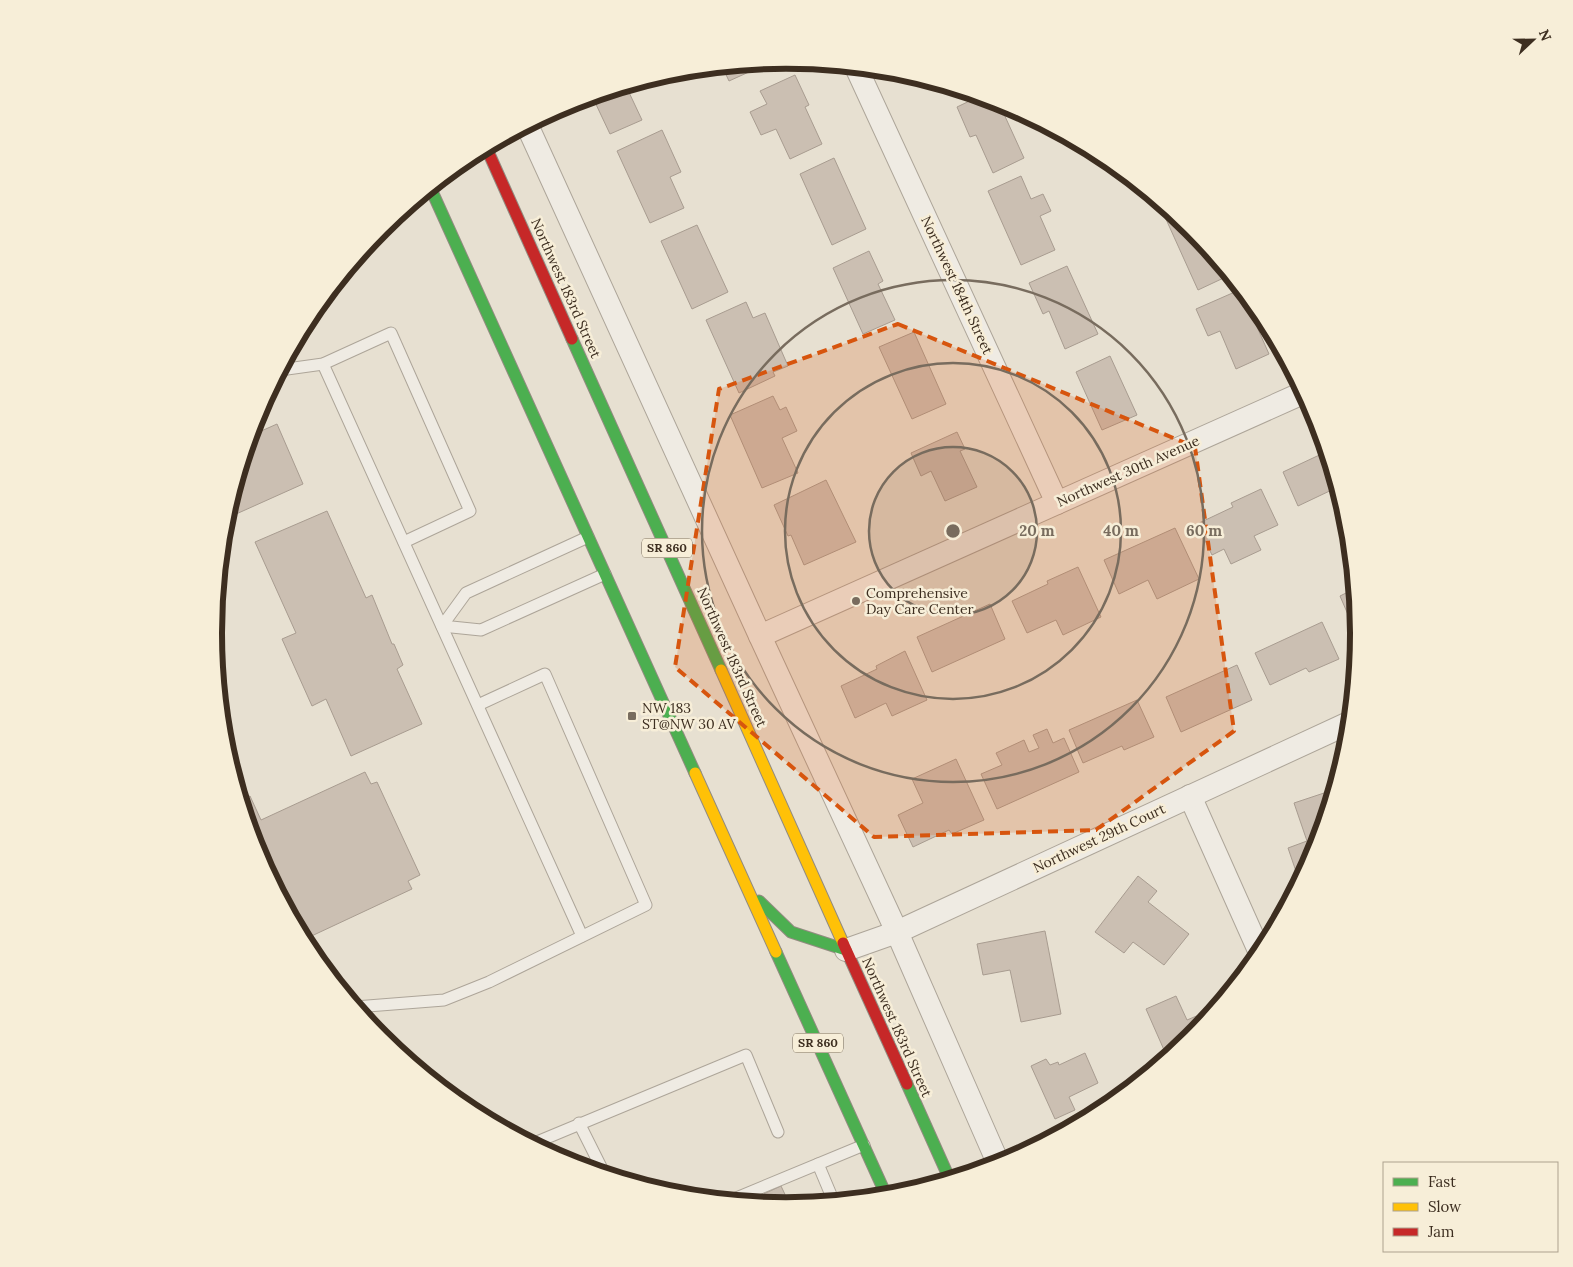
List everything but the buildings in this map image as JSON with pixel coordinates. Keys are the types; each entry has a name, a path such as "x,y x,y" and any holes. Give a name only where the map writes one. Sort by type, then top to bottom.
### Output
{"main road":[{"name":"Northwest 183rd Street","path":"489,154 947,1174"},
{"name":"SR 860","path":"433,193 884,1189"},
{"path":"747,890 791,932 846,950"}],"street":[{"name":"Northwest 184th Street","path":"859,74 1057,503"},
{"path":"529,131 897,932 997,1157"},
{"name":"Northwest 30th Avenue","path":"760,636 1298,395"},
{"name":"Northwest 29th Court","path":"846,950 897,932 1343,726"},
{"path":"1190,796 1257,946"}],"lane":[{"path":"288,369 323,364 391,333 470,511 404,542"},
{"path":"323,364 582,936"},
{"path":"442,626 466,592 588,537"},
{"path":"442,626 481,630 605,574"},
{"path":"362,1006 444,1000 489,982 646,905 545,674 478,705"},
{"path":"539,1141 746,1055 778,1132"},
{"path":"580,1123 601,1166"},
{"path":"741,1196 864,1144"},
{"path":"818,1164 832,1196"}],"highlighted area":[{"path":"898,324 1195,447 1234,731 1096,830 874,837 675,667 719,389"}],"traffic: fast":[{"path":"433,193 695,773"},
{"path":"572,339 721,670"},
{"path":"759,901 791,932 846,950"},
{"path":"776,952 883,1189"},
{"path":"907,1084 948,1174"}],"traffic: slow":[{"path":"721,670 843,943"},
{"path":"695,773 776,952"}],"traffic: jam":[{"path":"489,154 572,339"},
{"path":"843,943 907,1084"}],"place":[{"name":"Comprehensive Day Care Center","path":"856,601"},
{"name":"NW 183 ST@NW 30 AV","path":"632,716"}]}
